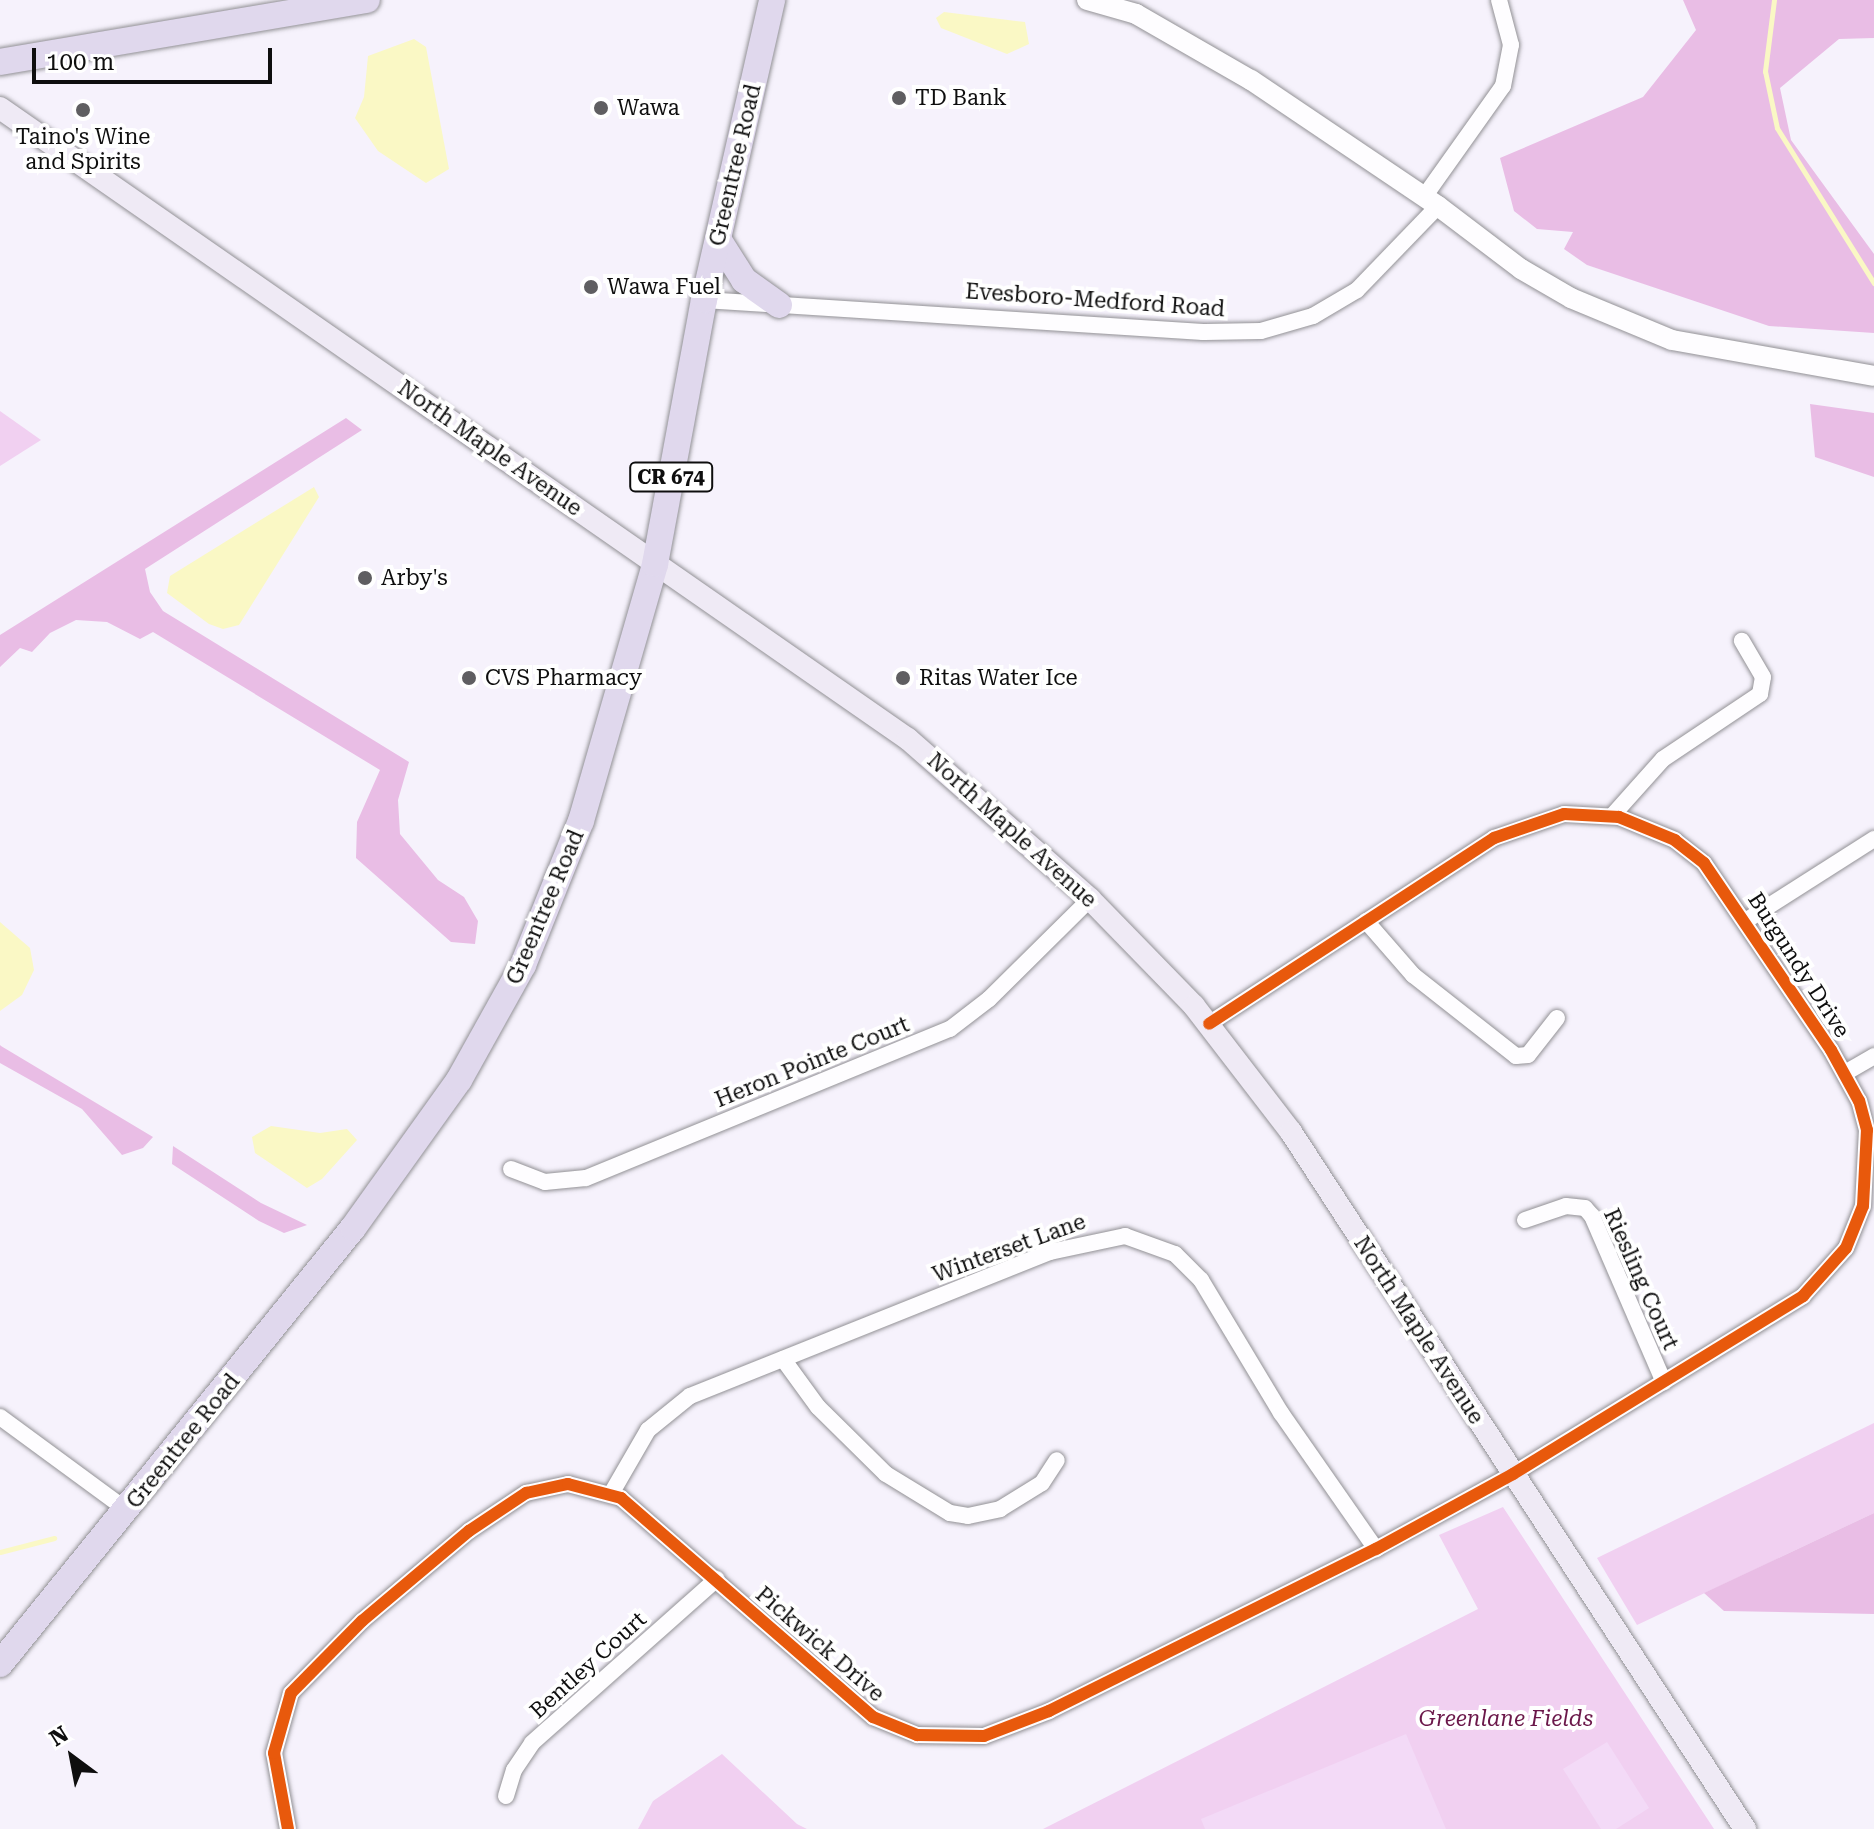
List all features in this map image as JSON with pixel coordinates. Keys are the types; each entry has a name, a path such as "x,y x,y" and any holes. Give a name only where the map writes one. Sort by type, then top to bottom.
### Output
{"main road":[{"path":"0,62 367,0"},
{"name":"Greentree Road","path":"0,1664 128,1511 399,1167 497,1015 540,927 577,834 655,564 704,300 772,0"},
{"name":"North Maple Avenue","path":"0,108 941,763 1090,899 1209,1024 1291,1132 1745,1829"},
{"path":"718,239 755,293 779,305"}],"street":[{"path":"1087,0 1136,14 1207,53 1431,202 1521,269 1638,327 1672,340 1783,363 1874,376"},
{"name":"Evesboro-Medford Road","path":"704,300 1235,333 1286,326 1321,312 1375,275 1431,202 1503,86 1511,45 1499,0"},
{"path":"1612,816 1663,759 1760,694 1763,677 1742,641"},
{"name":"Burgundy Drive","path":"1209,1024 1494,838 1528,823 1564,814 1612,816 1651,828 1693,853 1747,920 1845,1073 1867,1130 1871,1183 1859,1220 1827,1274 1790,1306 1513,1474"},
{"path":"1747,920 1874,839"},
{"name":"Heron Pointe Court","path":"511,1169 545,1182 586,1178 950,1029 989,999 1090,899"},
{"path":"1366,921 1413,975 1522,1058 1557,1018"},
{"path":"1845,1073 1874,1056"},
{"name":"Riesling Court","path":"1525,1220 1566,1206 1585,1208 1592,1216 1664,1382"},
{"name":"Winterset Lane","path":"611,1494 638,1443 673,1405 1050,1252 1107,1237 1143,1239 1175,1254 1201,1280 1281,1413 1376,1549"},
{"path":"783,1359 818,1407 886,1474 950,1513 968,1516 1000,1509 1042,1483 1057,1460"},
{"path":"0,1417 128,1511"},
{"name":"Pickwick Drive","path":"288,1829 277,1776 277,1732 291,1693 362,1621 506,1504 526,1493 568,1484 611,1494 653,1521 804,1662 873,1717 917,1735 962,1739 1006,1730 1049,1711 1376,1549 1513,1474"},
{"name":"Bentley Court","path":"506,1796 514,1770 532,1743 717,1579"}],"green space":[{"path":"0,411 41,440 0,466"},
{"path":"1874,1423 1874,1513 1637,1625 1597,1558"},
{"name":"Greenlane Fields","path":"1503,1507 1714,1829 1043,1829 1478,1609 1439,1535"},
{"path":"722,1754 797,1824 807,1829 638,1829 653,1801"}],"shaded area":[{"path":"1683,0 1874,0 1874,38 1839,39 1780,88 1791,140 1874,254 1874,333 1769,326 1587,265 1564,249 1573,232 1537,229 1514,211 1500,158 1643,97 1696,30"},
{"path":"944,12 1025,22 1029,44 1007,54 941,28 936,18"},
{"path":"414,39 426,47 449,169 426,183 378,151 355,118 364,97 368,56"},
{"path":"1810,404 1874,413 1874,477 1815,457"},
{"path":"346,418 362,430 145,569 150,592 163,611 409,762 398,800 400,834 438,880 464,897 478,921 475,944 451,942 356,858 357,822 380,770 153,632 140,639 107,622 76,620 50,633 32,652 20,648 0,667 0,635"},
{"path":"314,487 319,497 239,625 223,629 209,624 167,593 170,576"},
{"path":"0,922 30,948 34,970 22,995 0,1011"},
{"path":"0,1045 153,1137 143,1148 122,1155 82,1109 0,1063"},
{"path":"271,1126 320,1133 347,1129 357,1140 322,1179 307,1188 255,1153 252,1137"},
{"path":"173,1146 261,1203 307,1225 284,1233 259,1221 172,1164"},
{"path":"1874,1513 1874,1614 1724,1611 1704,1593"},
{"path":"1406,1734 1446,1829 1205,1829 1201,1819"},
{"path":"1607,1742 1649,1808 1616,1829 1601,1829 1563,1769"}],"waterway":[{"path":"1774,0 1765,71 1777,128 1874,283"},
{"path":"0,1552 54,1538"}],"cycle path":[{"path":"288,1829 274,1753 291,1693 362,1621 469,1531 526,1493 568,1484 621,1498 873,1717 917,1735 984,1736 1049,1711 1376,1549 1513,1474 1803,1296 1846,1248 1863,1206 1867,1130 1859,1101 1831,1050 1704,863 1675,840 1619,817 1564,814 1494,838 1209,1024"}],"place":[{"name":"TD Bank","path":"899,98"},
{"name":"Wawa","path":"601,108"},
{"name":"Taino's Wine and Spirits","path":"83,110"},
{"name":"Wawa Fuel","path":"591,287"},
{"name":"Arby's","path":"365,578"},
{"name":"CVS Pharmacy","path":"469,678"},
{"name":"Ritas Water Ice","path":"903,678"}]}
